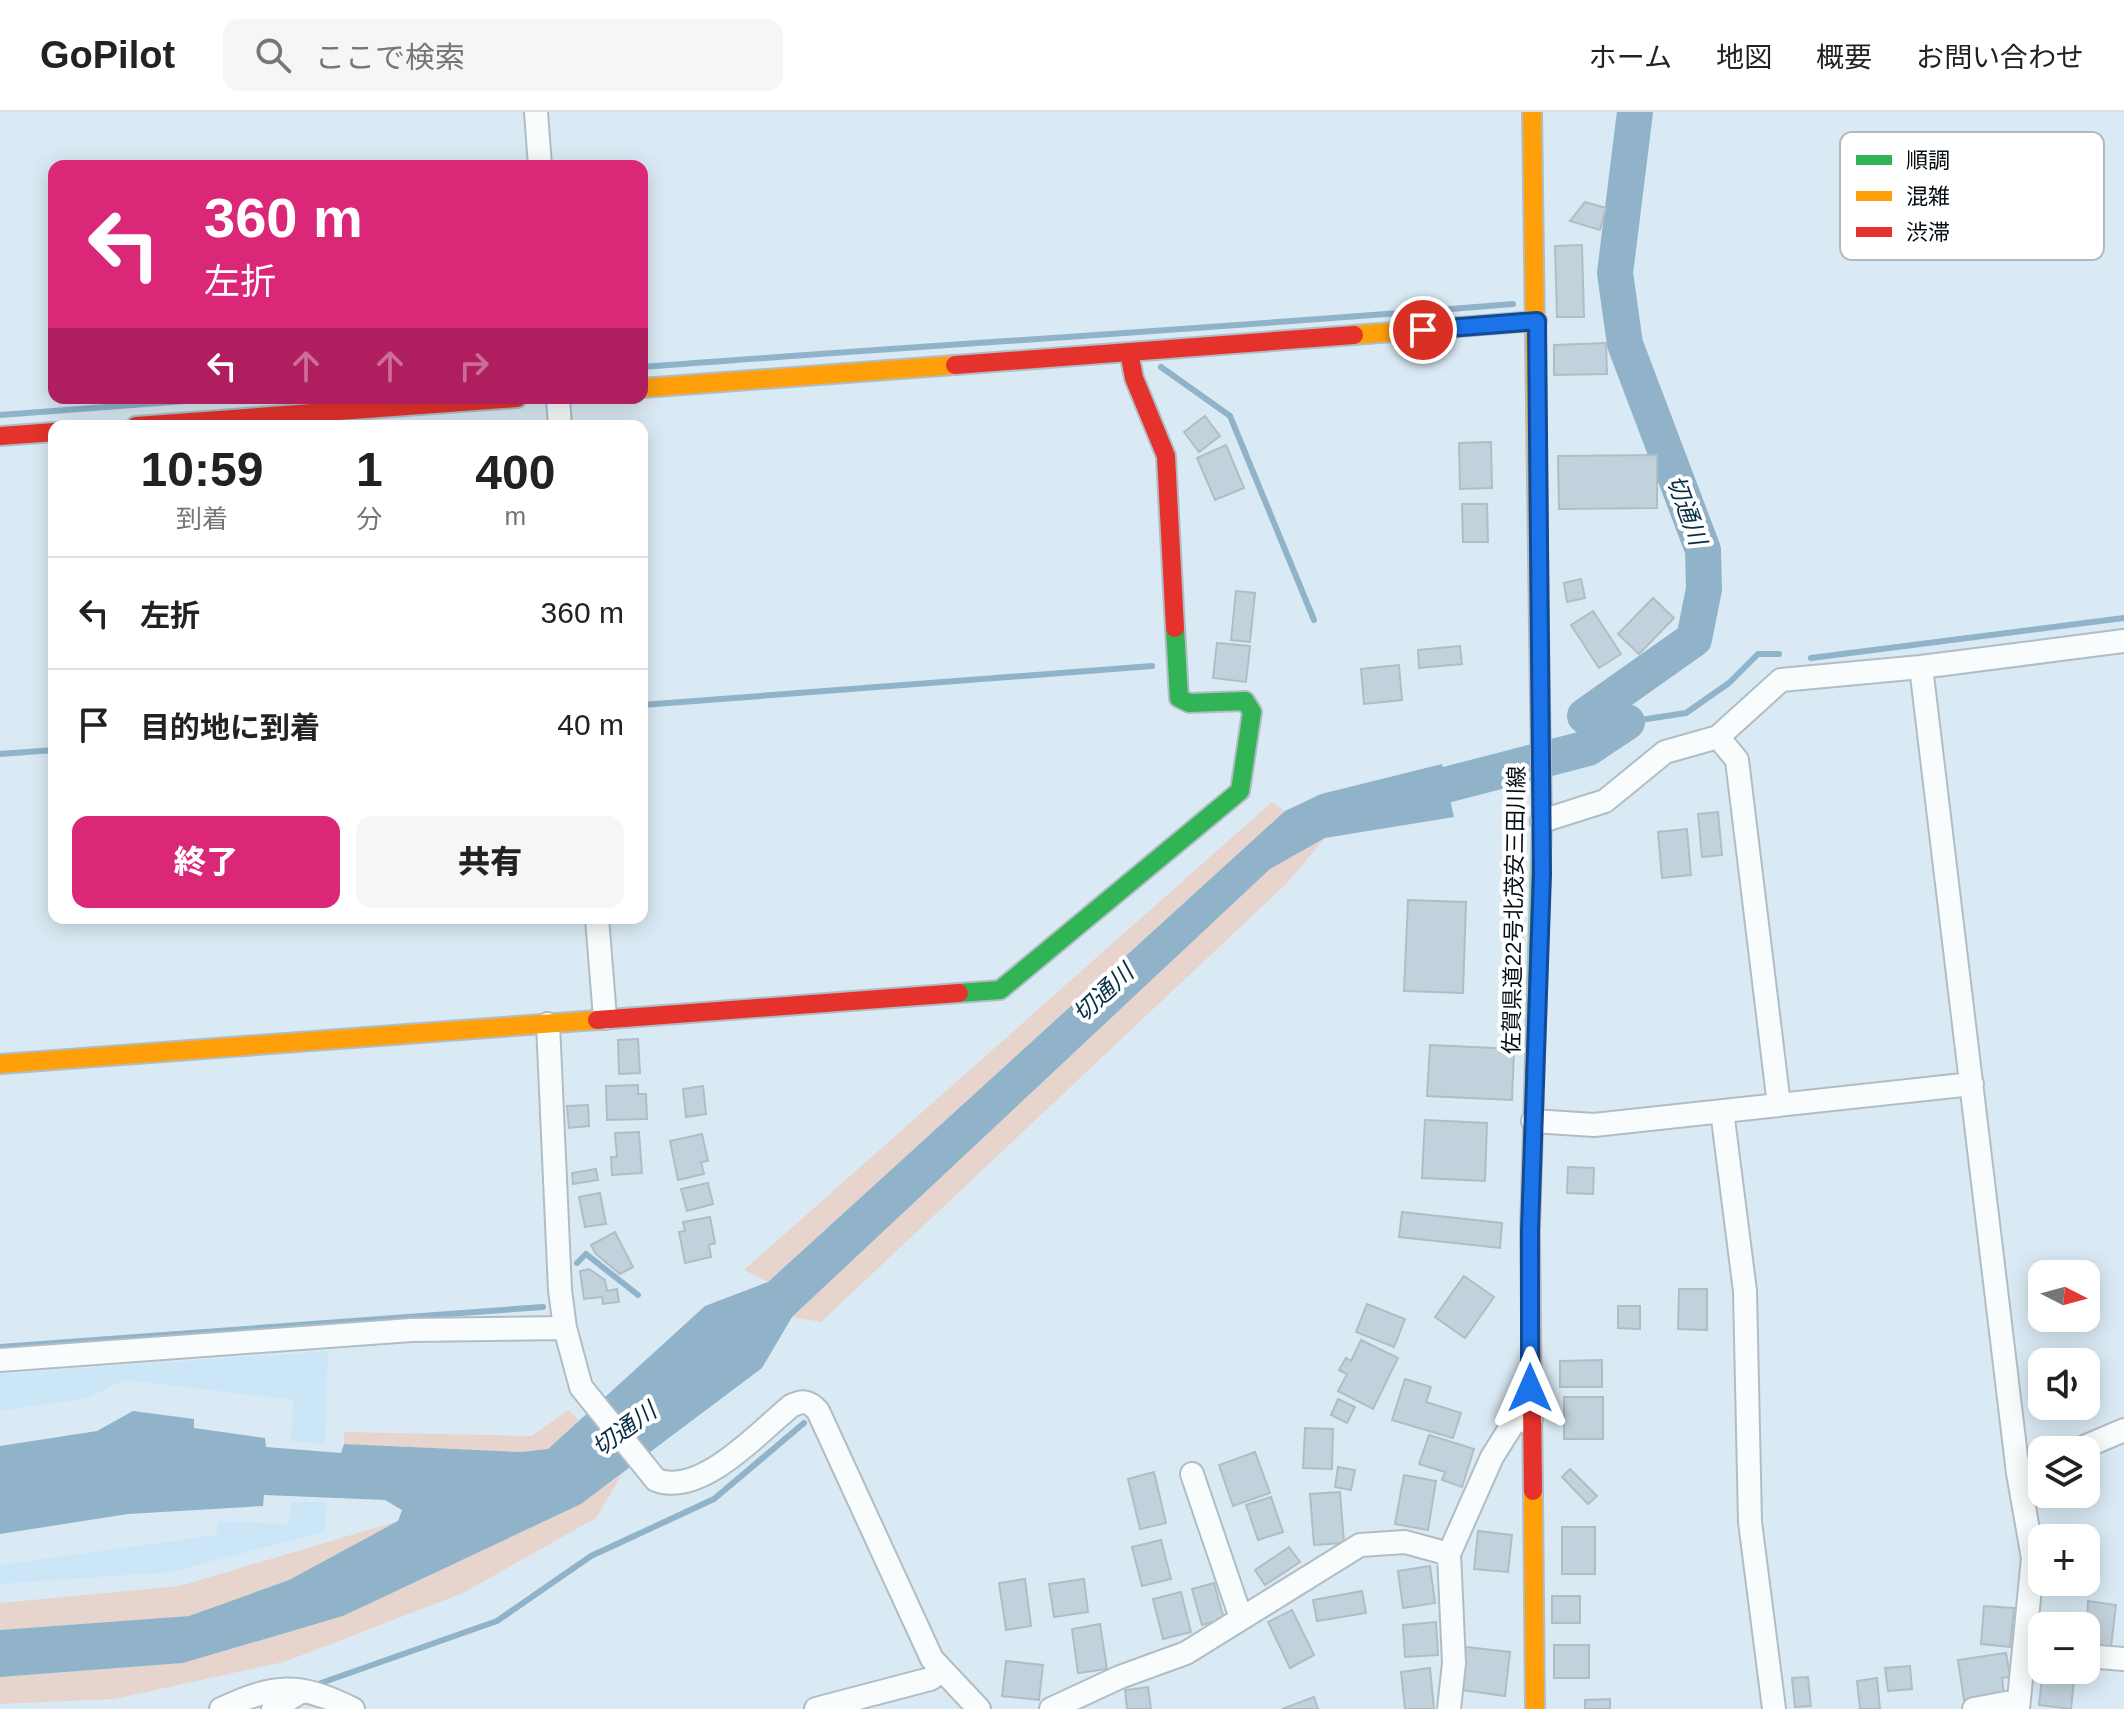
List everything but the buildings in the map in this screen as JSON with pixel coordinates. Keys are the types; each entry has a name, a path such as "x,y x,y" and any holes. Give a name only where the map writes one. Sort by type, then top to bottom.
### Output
{"street":[{"path":"536,112 540,160"},
{"name":"佐賀県道22号北茂安三田川線","path":"1532,112 1542,815 1533,1121 1531,1419 1535,1709"},
{"path":"648,388 1537,321"},
{"path":"0,1064 1000,990 1240,791 1252,712 1245,701 1189,703 1179,698 1166,456 1134,378 1129,352"},
{"path":"218,420 435,404"},
{"path":"0,436 48,432"},
{"path":"1542,815 1605,801 1665,752 1718,737 1781,680 1921,667 2124,641"},
{"path":"1921,667 2018,1473 2033,1558 2033,1612"},
{"path":"1718,737 1737,760 1779,1105"},
{"path":"597,924 605,1018"},
{"path":"548,1024 565,1328 581,1387 656,1480 670,1485 703,1477 791,1406 802,1401 811,1403 818,1411 914,1623 941,1672 954,1681 979,1709"},
{"path":"1533,1121 1594,1125 1972,1084"},
{"path":"1722,1111 1745,1291 1750,1522 1774,1709"},
{"path":"0,1360 411,1330 565,1328"},
{"path":"1449,1709 1454,1663 1449,1554 1492,1457 1514,1422 1531,1419"},
{"path":"2100,1440 2124,1430"},
{"path":"2018,1473 2028,1469"},
{"path":"1192,1474 1241,1618"},
{"path":"1051,1709 1120,1677 1186,1653 1360,1545 1405,1542 1449,1554"},
{"path":"2100,1657 2124,1659"},
{"path":"1974,1709 2017,1705 2028,1669"},
{"path":"816,1709 930,1679 941,1672"},
{"path":"221,1709 272,1688 325,1695 353,1709"},
{"path":"273,1709 302,1691"}],"shaded area":[{"path":"1272,802 1285,811 768,1282 744,1270"},
{"path":"1325,838 1286,884 821,1322 792,1317 1270,869"},
{"path":"328,1351 325,1444 291,1441 293,1400 126,1380 83,1399 0,1411 0,1374"},
{"path":"568,1410 579,1420 548,1449 521,1452 344,1444 344,1432 532,1436"},
{"path":"622,1474 596,1518 463,1593 284,1662 114,1699 0,1704 0,1677 183,1663 343,1616 581,1504"},
{"path":"291,1502 326,1502 325,1532 170,1572 0,1584 0,1565 216,1535 219,1521 289,1524"},
{"path":"398,1521 289,1580 189,1616 0,1630 0,1603 180,1586"}],"water":[{"path":"1442,764 1454,817 1325,838 1270,869 792,1317 762,1368 581,1504 343,1616 183,1663 0,1677 0,1630 189,1616 289,1580 398,1521 402,1510 385,1500 264,1495 263,1506 128,1514 0,1534 0,1446 97,1431 133,1411 194,1419 194,1428 265,1438 266,1447 341,1453 344,1444 521,1452 548,1449 705,1306 768,1282 1285,811 1321,794"}],"waterway":[{"name":"切通川","path":"1399,797 1588,748 1627,722 1585,716 1694,639 1704,589 1703,550 1625,344 1615,273 1635,112"},
{"path":"648,367 1513,304"},
{"path":"1161,367 1230,416 1314,620"},
{"path":"0,415 146,404"},
{"path":"1811,658 2124,618"},
{"path":"1627,722 1686,713 1729,683 1758,654 1779,654"},
{"path":"648,705 1152,666"},
{"path":"0,754 48,750"},
{"path":"577,1263 586,1254 638,1295"},
{"path":"0,1347 543,1307"},
{"path":"321,1683 497,1621 591,1556 714,1499 804,1423"}],"traffic: fast":[{"path":"959,993 1000,990 1240,791 1252,712 1245,701 1189,703 1179,698 1175,628"},
{"path":"1535,1057 1542,821 1540,701"}],"traffic: slow":[{"path":"1532,112 1540,701"},
{"path":"1354,335 1537,321"},
{"path":"648,388 955,365"},
{"path":"0,1064 597,1020"},
{"path":"1533,1491 1535,1709"}],"traffic: jam":[{"path":"955,365 1354,335"},
{"path":"1129,352 1134,378 1166,456 1175,628"},
{"path":"218,420 435,404"},
{"path":"0,436 48,432"},
{"path":"597,1020 959,993"},
{"path":"1533,1491 1530,1230 1535,1057"}],"route":[{"path":"1423,330 1537,321 1542,901 1530,1230 1530,1388"}]}
